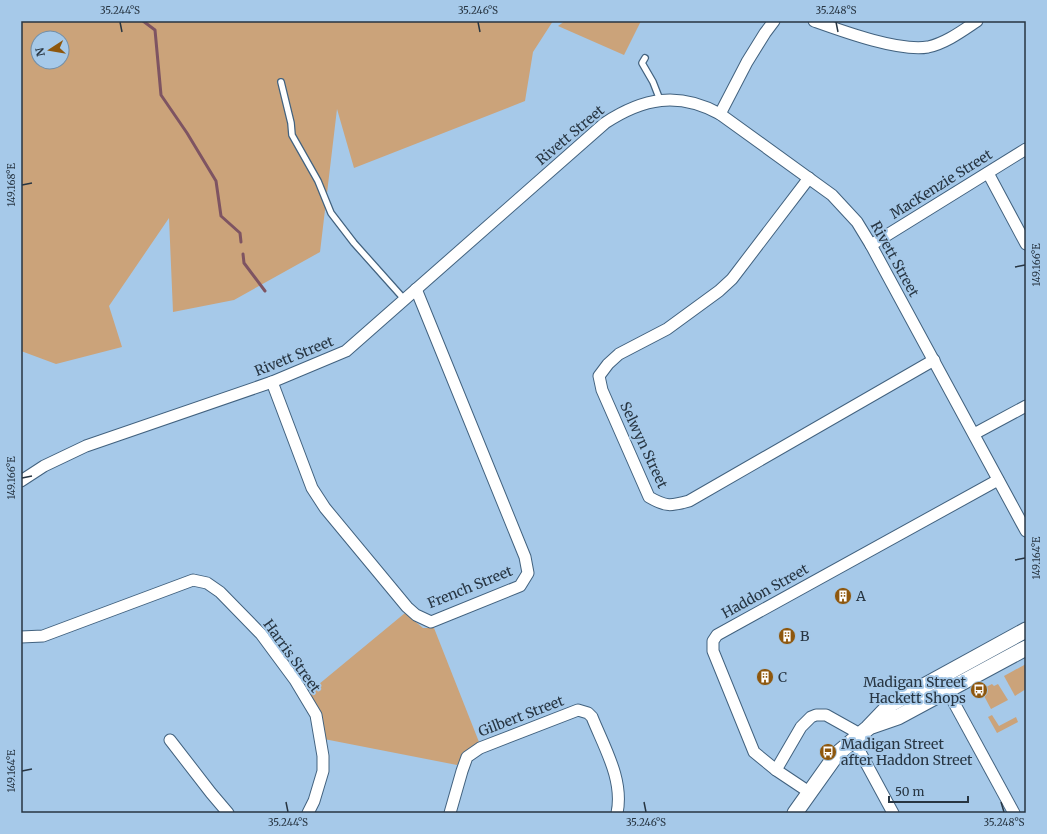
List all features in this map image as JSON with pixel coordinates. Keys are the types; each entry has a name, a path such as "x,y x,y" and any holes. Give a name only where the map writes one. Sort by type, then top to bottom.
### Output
{"street":[{"path":"720,114 747,62 774,21"},
{"path":"814,21 864,38 911,48 927,47 940,43 977,21"},
{"name":"Rivett Street","path":"21,481 44,466 86,446 272,382 346,351 606,123 623,111 638,105 671,99 692,102 708,107 720,114 832,195 857,222 934,360 1026,531"},
{"name":"MacKenzie Street","path":"871,245 1026,149"},
{"path":"988,173 1026,244"},
{"name":"Selwyn Street","path":"809,178 732,279 719,291 667,329 619,354 608,364 600,376 602,390 649,497 661,504 674,505 689,501 934,360"},
{"name":"French Street","path":"272,382 312,488 325,508 407,608 416,615 431,622 520,586 528,573 525,557 416,289"},
{"path":"974,434 1026,406"},
{"name":"Haddon Street","path":"809,792 776,770 754,752 713,651 714,641 717,635 998,480"},
{"name":"Harris Street","path":"21,637 43,636 193,580 207,583 220,592 261,634 295,680 316,716 323,756 322,771 314,801 308,813"},
{"path":"795,813 837,754 891,704 1026,630"},
{"path":"860,734 898,717 1026,648"},
{"path":"947,690 1014,813"},
{"name":"Gilbert Street","path":"450,813 467,757 480,748 578,710 588,713 592,718 617,779 619,803 618,813"},
{"path":"776,770 801,727 811,717 826,715 860,734 893,813"},
{"path":"170,740 211,794 228,813"}],"lane":[{"path":"645,58 642,63 653,82 660,100"},
{"path":"281,82 291,123 292,135 318,181 331,213 354,243 404,299"}],"shaded area":[{"path":"21,21 553,21 533,52 525,101 354,168 337,109 320,252 234,300 173,312 169,218 109,306 122,347 56,364 21,351"},
{"path":"565,21 641,21 624,55 558,26"},
{"path":"405,613 423,628 434,628 479,742 465,752 457,765 324,739 307,694"},
{"path":"1026,664 1026,689 1015,696 1004,676"},
{"path":"992,684 994,686 998,684 1008,700 991,709 983,694 986,687"},
{"path":"992,715 999,726 1016,717 1018,722 997,733 988,717"}],"waterway":[{"path":"143,21 155,30 161,95 187,133 216,181 221,216 240,233 241,242"},
{"path":"243,254 244,263 265,291"}],"place":[{"name":"A","path":"843,596"},
{"name":"B","path":"787,636"},
{"name":"C","path":"765,677"},
{"name":"Madigan Street Hackett Shops","path":"979,690"},
{"name":"Madigan Street after Haddon Street","path":"828,752"}]}
